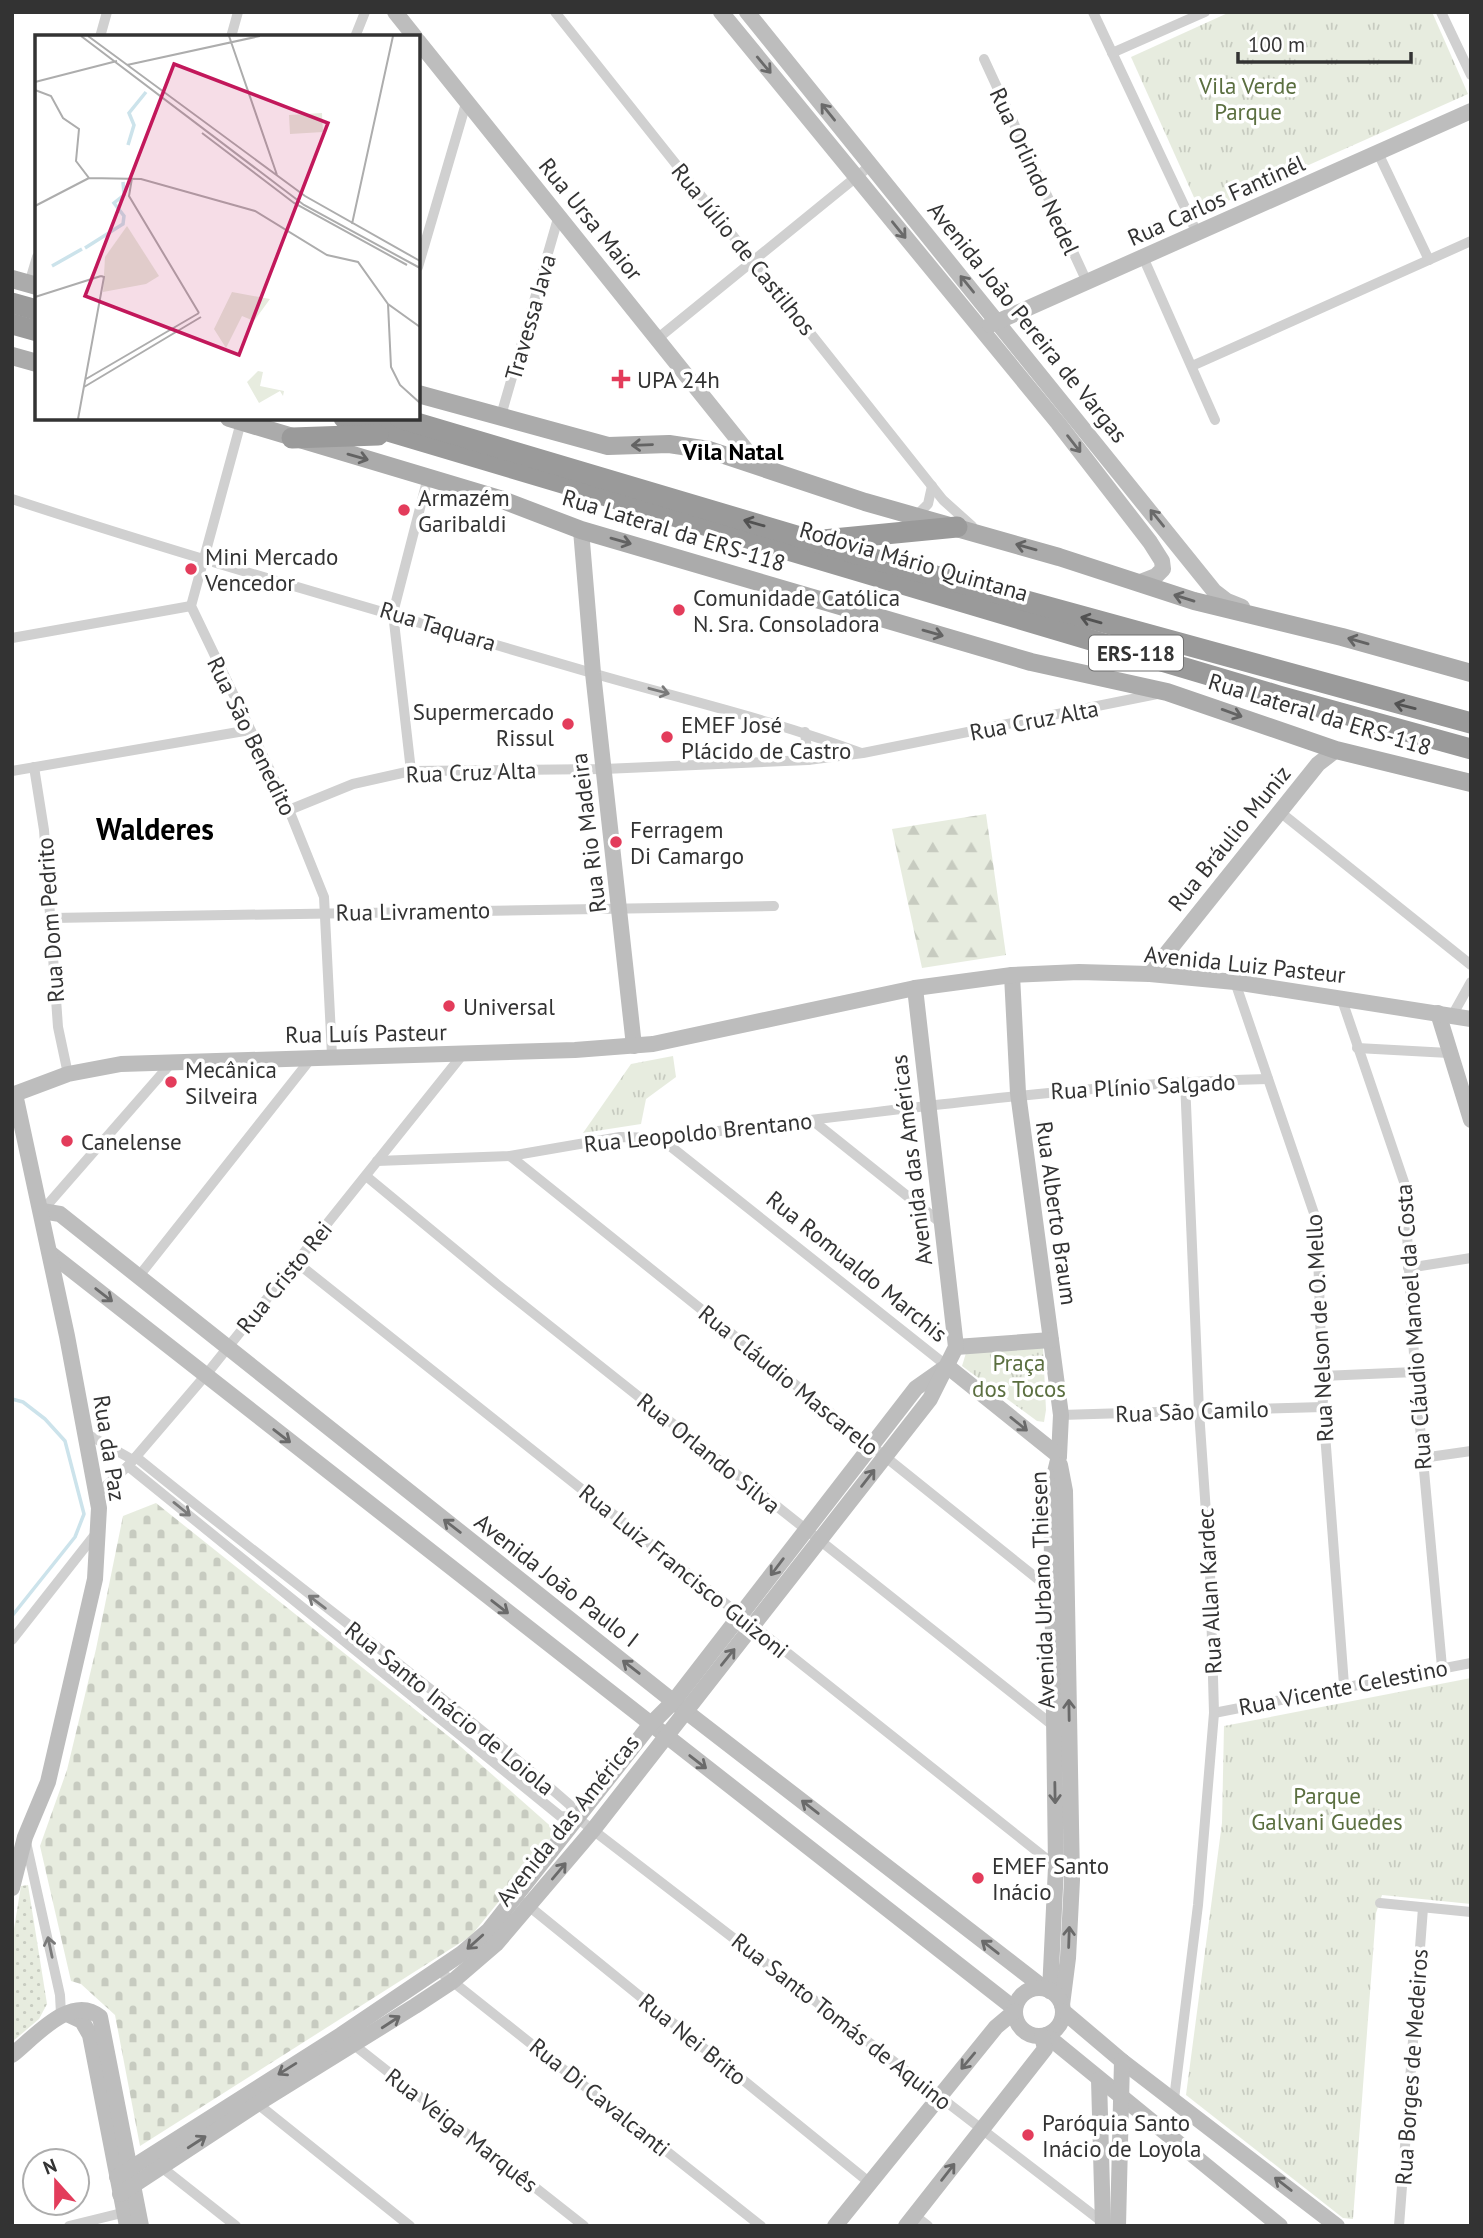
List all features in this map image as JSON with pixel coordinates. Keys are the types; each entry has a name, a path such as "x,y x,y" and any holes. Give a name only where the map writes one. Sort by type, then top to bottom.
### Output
{"highway":[{"path":"12,303 35,309"},
{"path":"12,324 35,330"},
{"name":"Rodovia Mário Quintana","path":"363,420 432,429 814,540 1471,723"},
{"path":"292,438 402,424"},
{"name":"Rodovia Mário Quintana","path":"402,424 1279,696 1471,749"},
{"path":"814,540 957,527"}],"main road":[{"path":"12,356 35,362"},
{"path":"420,395 500,419 608,446 669,444 709,450 865,502 957,527 1249,616 1298,626 1471,673"},
{"name":"Rua Lateral da ERS-118","path":"235,420 500,499 582,530 1031,662 1167,692 1336,750 1463,781"}],"street":[{"path":"101,35 107,12"},
{"path":"232,35 238,12"},
{"path":"356,35 365,12"},
{"name":"Rua Ursa Maior","path":"395,12 414,35"},
{"name":"Rua Júlio de Castilhos","path":"555,12 932,486 956,513 985,536"},
{"name":"Avenida João Pereira de Vargas","path":"721,12 980,330 1065,418 1185,554 1214,591 1227,601 1298,626"},
{"name":"Avenida João Pereira de Vargas","path":"747,12 998,322 1150,542 1163,566"},
{"path":"1093,12 1197,233"},
{"path":"1112,53 1205,12"},
{"path":"1441,12 1471,75"},
{"name":"Rua Ursa Maior","path":"420,43 759,466"},
{"name":"Rua Orlindo Nedel","path":"984,59 1087,282"},
{"path":"420,260 467,100"},
{"name":"Rua Carlos Fantinél","path":"980,330 1471,111"},
{"path":"1378,153 1429,260"},
{"path":"657,339 871,165"},
{"name":"Travessa Java","path":"500,419 559,215"},
{"path":"1192,366 1471,241"},
{"path":"1143,257 1215,419"},
{"path":"26,283 35,262"},
{"path":"12,638 191,606 205,561 235,420"},
{"path":"709,450 722,438 727,427"},
{"path":"411,771 393,613 428,477"},
{"path":"916,516 929,503 932,486"},
{"name":"Rua Taquara","path":"12,499 205,561 805,732 863,754"},
{"name":"Rua Rio Madeira","path":"582,530 593,673 634,1046"},
{"path":"1138,583 1159,574 1163,566 1177,567 1185,554"},
{"name":"Rua São Benedito","path":"191,606 289,810 324,897 327,912 332,1055"},
{"name":"Rua Cruz Alta","path":"1116,704 1122,682"},
{"name":"Rua Cruz Alta","path":"289,810 353,784 411,771 604,769 808,760 863,754 1167,692"},
{"path":"12,771 250,730"},
{"path":"805,732 808,760"},
{"name":"Rua Bráulio Muniz","path":"1312,742 1318,764"},
{"name":"Rua Bráulio Muniz","path":"1150,974 1318,764 1336,750"},
{"name":"Rua Dom Pedrito","path":"34,767 44,830 58,1027 68,1074"},
{"path":"1463,781 1471,792"},
{"path":"1280,811 1471,965"},
{"name":"Rua Livramento","path":"52,918 774,906"},
{"name":"Avenida Luiz Pasteur","path":"1012,975 1150,974 1235,982 1471,1018"},
{"name":"Rua Luís Pasteur","path":"14,1095 94,1067 173,1061 332,1055 463,1054 634,1046 915,988 1012,975"},
{"name":"Rua Alberto Braum","path":"1012,975 1018,1093 1062,1415 1059,1456"},
{"name":"Rua Nelson de O. Mello","path":"1235,982 1317,1222 1323,1407 1344,1685"},
{"path":"1471,982 1445,1015 1449,1053 1471,1120"},
{"name":"Avenida das Américas","path":"125,2182 251,2099 354,2045 453,1980 496,1944 593,1830 664,1736 679,1705 747,1621 819,1541 930,1399 956,1347 915,988"},
{"name":"Rua Cláudio Manoel da Costa","path":"1341,997 1404,1182 1415,1372 1442,1667"},
{"path":"1357,1048 1449,1053"},
{"name":"Rua Cristo Rei","path":"98,1493 133,1461 205,1376 463,1054"},
{"path":"139,1276 313,1056"},
{"path":"42,1211 173,1061"},
{"name":"Rua Plínio Salgado","path":"1018,1093 1185,1081 1268,1079"},
{"name":"Rua Allan Kardec","path":"1174,2099 1197,1919 1214,1713 1210,1571 1199,1411 1185,1081"},
{"name":"Rua Leopoldo Brentano","path":"377,1161 510,1156 620,1137 660,1138 1018,1093"},
{"name":"Rua da Paz","path":"12,1888 25,1838 48,1782 95,1579 98,1532 98,1493 87,1434 42,1211 14,1095"},
{"path":"812,1120 941,1223"},
{"name":"Rua Romualdo Marchis","path":"660,1138 1059,1456"},
{"name":"Rua Cláudio Mascarelo","path":"510,1156 1068,1604"},
{"name":"Rua Orlando Silva","path":"366,1176 805,1530 1055,1727"},
{"name":"Avenida João Paulo I","path":"42,1211 60,1214 679,1705 1047,1989"},
{"path":"50,1253 1015,2010 1023,2030 1044,2035 1280,2226"},
{"path":"1408,1268 1471,1258"},
{"name":"Rua Luiz Francisco Guizoni","path":"296,1262 1072,1880"},
{"path":"956,1347 1051,1340"},
{"name":"Avenida das Américas","path":"747,1621 805,1530 870,1445 916,1388 947,1366"},
{"path":"1322,1376 1415,1372"},
{"name":"Rua São Camilo","path":"1062,1415 1323,1407"},
{"path":"87,1434 133,1461"},
{"path":"1422,1458 1471,1451"},
{"name":"Avenida Urbano Thiesen","path":"1047,1989 1056,1867 1051,1489 1059,1456"},
{"name":"Avenida Urbano Thiesen","path":"1059,1456 1065,1491 1072,1880 1062,2008"},
{"name":"Rua Santo Inácio de Loiola","path":"133,1461 473,1721 570,1805 576,1817"},
{"name":"Rua Santo Inácio de Loiola","path":"133,1461 560,1816 576,1817"},
{"path":"12,1640 98,1532"},
{"name":"Rua Vicente Celestino","path":"1214,1713 1344,1685 1471,1663"},
{"name":"Avenida das Américas","path":"125,2182 160,2166 341,2035 438,1970 489,1930 650,1725 679,1705"},
{"name":"Rua Santo Tomás de Aquino","path":"576,1817 1108,2225"},
{"path":"25,1838 64,2014"},
{"name":"Rua Nei Brito","path":"514,1897 530,1906 870,2183"},
{"path":"1380,1903 1471,1912"},
{"name":"Rua Borges de Medeiros","path":"1399,2226 1423,1908"},
{"name":"Rua Di Cavalcanti","path":"438,1970 761,2226"},
{"path":"835,2226 996,2027 1015,2010 1025,1993 1047,1989 1062,2008 1122,2062 1174,2099 1337,2226"},
{"path":"1044,2035 1057,2028 1062,2008"},
{"path":"12,2055 64,2014 74,2010 92,2010 100,2017 129,2216 141,2226"},
{"name":"Rua Veiga Marquês","path":"341,2035 584,2226"},
{"path":"928,2226 910,2220 1045,2049 1044,2035"},
{"path":"1108,2225 1122,2098 1122,2062"},
{"path":"1100,2079 1108,2225"},
{"path":"251,2099 410,2226"},
{"path":"160,2166 236,2226"},
{"path":"69,2226 129,2216"}],"green space":[{"name":"Vila Verde Parque","path":"1230,12 1432,12 1468,94 1201,213 1131,57"},
{"path":"986,814 1006,955 922,968 892,829"},
{"path":"673,1056 676,1077 646,1099 641,1124 583,1133 631,1064"},
{"name":"Praça dos Tocos","path":"1043,1347 1046,1410 1044,1422 1037,1421 962,1366 966,1353"},
{"path":"156,1503 452,1739 556,1831 471,1936 140,2146 115,2015 81,1984 71,1981 40,1846 67,1770 96,1649 123,1516"},
{"name":"Parque Galvani Guedes","path":"1471,1678 1471,1904 1382,1895 1376,1913 1353,2219 1343,2218 1186,2095 1222,1823 1224,1726"},
{"path":"28,1885 47,2004 39,2019 12,2042 12,1941 21,1886"}],"waterway":[{"path":"12,1399 23,1402 45,1419 65,1441 84,1514 75,1537 12,1616"}],"place":[{"name":"UPA 24h","path":"621,379"},
{"name":"Armazém Garibaldi","path":"404,510"},
{"name":"Mini Mercado Vencedor","path":"191,569"},
{"name":"Comunidade Católica N. Sra. Consoladora","path":"679,610"},
{"name":"Supermercado Rissul","path":"568,724"},
{"name":"EMEF José Plácido de Castro","path":"667,737"},
{"name":"Ferragem Di Camargo","path":"616,842"},
{"name":"Universal","path":"449,1006"},
{"name":"Mecânica Silveira","path":"171,1082"},
{"name":"Canelense","path":"67,1141"},
{"name":"EMEF Santo Inácio","path":"978,1878"},
{"name":"Paróquia Santo Inácio de Loyola","path":"1028,2135"}],"district":[{"name":"Vila Natal","path":"733,451"},
{"name":"Walderes","path":"155,828"}]}
